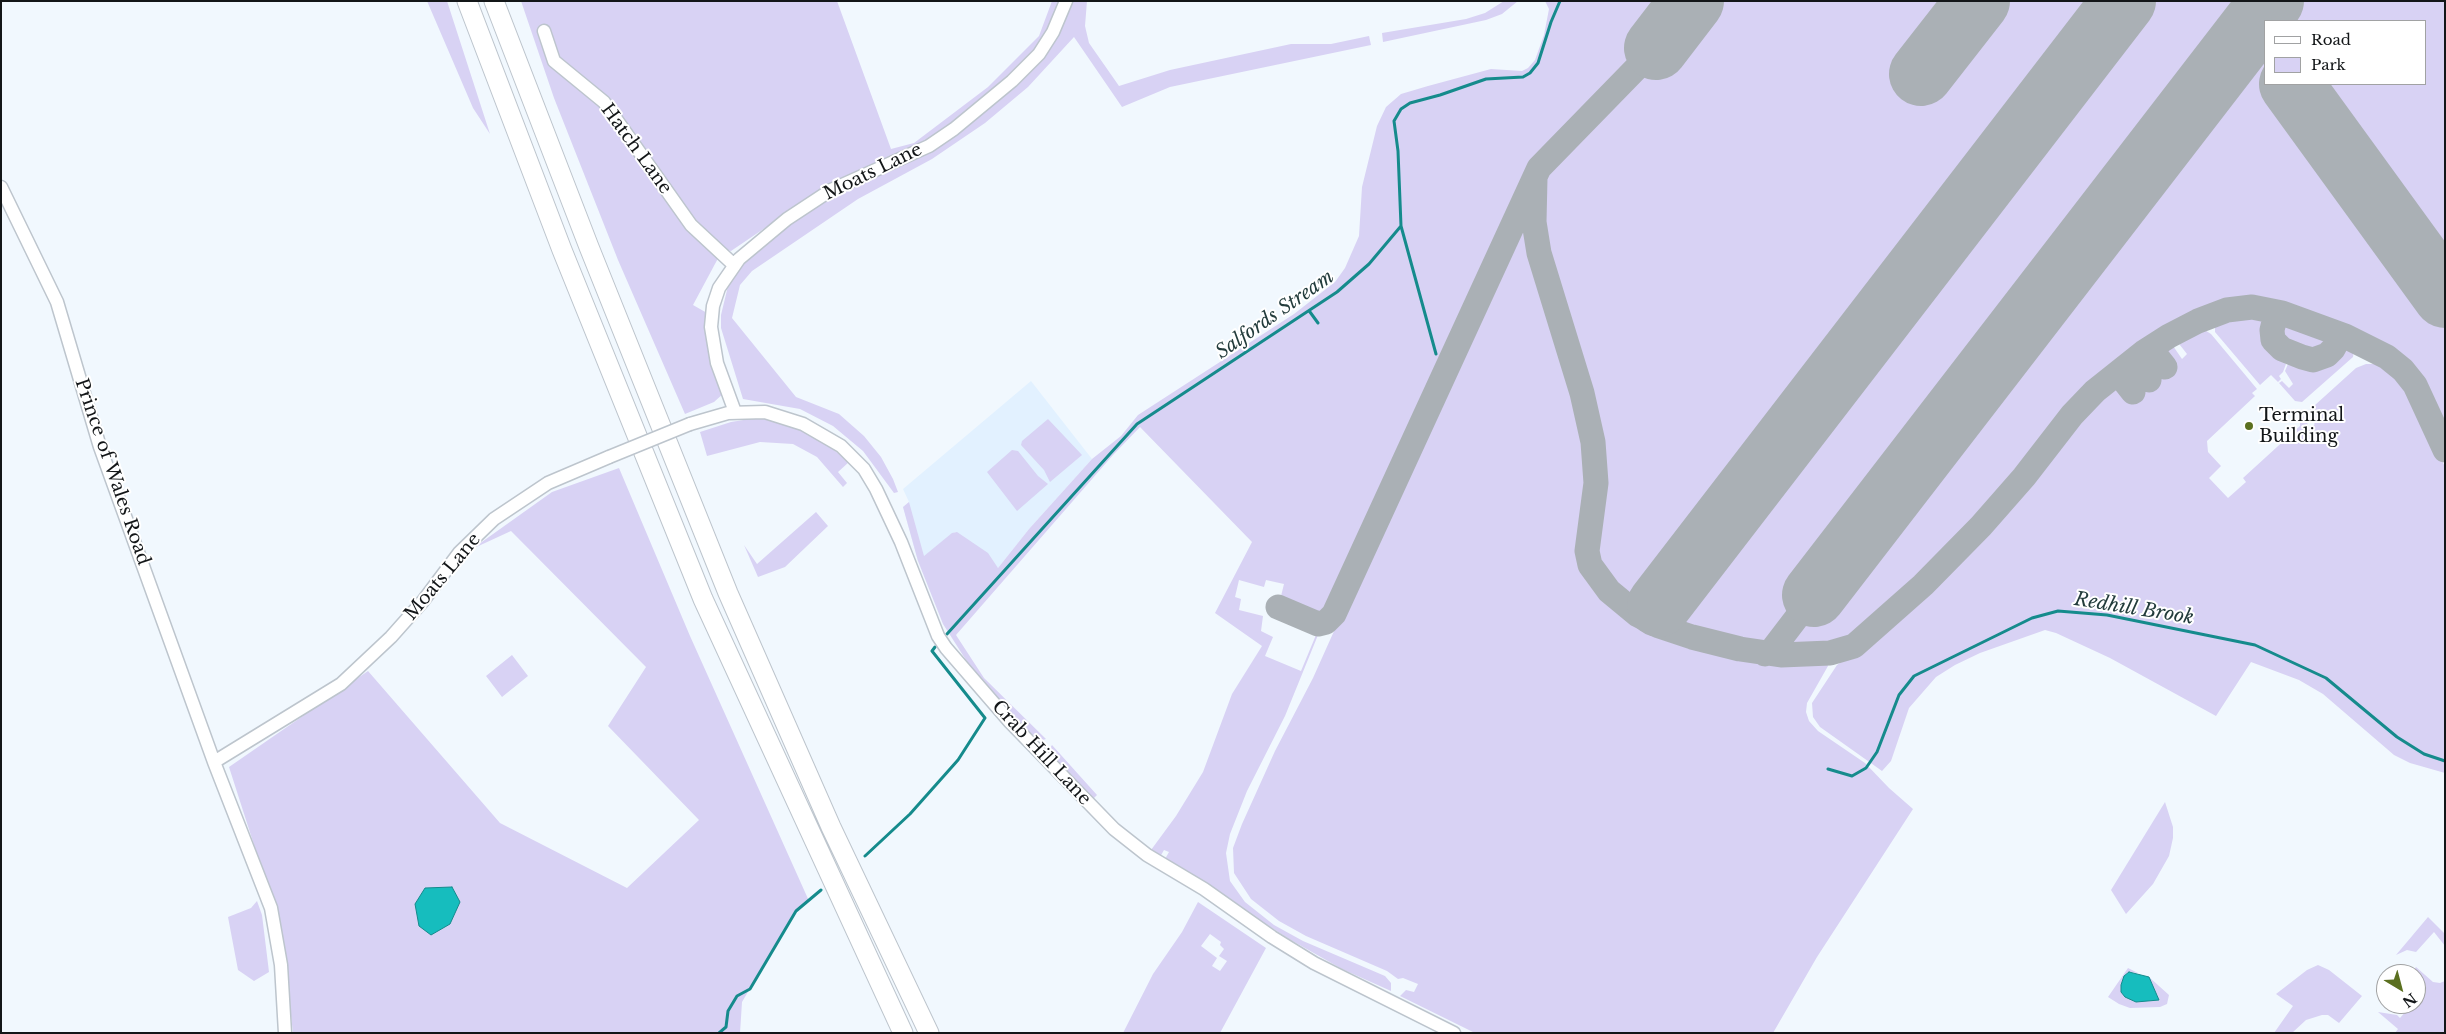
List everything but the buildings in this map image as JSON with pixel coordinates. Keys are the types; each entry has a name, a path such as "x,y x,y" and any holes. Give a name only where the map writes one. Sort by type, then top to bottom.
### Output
{"highway":[{"path":"467,1 559,241 703,599 903,1033"},
{"path":"494,1 582,229 728,593 831,827 929,1033"}],"street":[{"name":"Moats Lane","path":"735,412 717,362 711,327 716,294 722,280 749,249 786,220 831,190 928,146 954,129 1012,81 1039,54 1053,32 1066,1"},
{"name":"Hatch Lane","path":"544,31 554,60 604,102 691,226 734,266"},
{"name":"Prince of Wales Road","path":"1,187 57,302 100,447 214,762 271,908 281,965 285,1033"},
{"name":"Crab Hill Lane","path":"719,415 735,412 765,412 796,421 833,440 854,458 876,489 901,542 938,636 946,648 1010,722 1120,834 1147,855 1204,889 1272,937 1314,963 1454,1033"},
{"name":"Moats Lane","path":"214,762 341,684 390,638 424,601 459,553 494,519 548,483 690,424 719,415"}],"shaded area":[{"path":"1031,381 1092,459 1029,529 998,568 955,532 918,561 903,507 909,502 903,489"}],"green space":[{"path":"427,1 447,1 490,134 473,108"},
{"path":"521,1 837,1 891,149 914,143 988,87 1039,36 1052,1 1062,1 1049,33 1031,57 976,106 920,146 787,213 731,251 723,249 693,305 707,313 724,393 714,402 685,414 618,260 554,98"},
{"path":"1071,1 1087,1 1085,26 1089,43 1119,86 1170,70 1291,44 1331,44 1369,36 1371,45 1170,87 1122,107 1074,37 1028,87 985,123 932,159 858,199 752,271 740,285 732,318 796,397 839,414 864,436 881,457 893,479 898,492 894,493 863,451 833,426 800,409 743,399 721,328 721,315 728,286 739,267 769,237 846,186 893,167 1015,85"},
{"path":"1504,1 1518,1 1502,14 1486,20 1383,42 1382,33 1466,19 1485,13"},
{"path":"1545,1 1680,1 1627,69 1530,168 1382,499 1327,613 1325,615 1281,596 1284,584 1266,580 1264,587 1239,580 1235,597 1241,599 1239,610 1263,616 1261,631 1273,637 1265,656 1301,671 1316,635 1318,635 1285,716 1247,791 1230,834 1226,853 1230,881 1245,902 1274,925 1303,941 1385,976 1391,983 1391,991 1342,969 1289,939 1165,859 1169,852 1164,850 1160,857 1151,850 1176,816 1203,772 1232,694 1262,646 1215,613 1252,542 1140,427 1113,455 956,635 984,678 1046,739 1037,742 973,671 943,624 918,561 903,507 909,502 924,556 952,533 957,532 988,553 998,568 1029,529 1092,459 1121,436 1138,415 1294,314 1335,282 1345,268 1359,236 1362,187 1377,126 1386,107 1401,94 1428,86 1491,69 1522,71 1528,68 1535,60 1544,35 1549,9"},
{"path":"1704,1 2445,1 2445,434 2420,379 2392,351 2362,335 2285,307 2250,300 2230,302 2205,311 2163,333 2089,387 2022,470 1980,518 1905,594 1849,642 1834,646 1796,649 1762,647 1695,631 1644,611 1617,589 1595,561 1603,493 1602,473 1590,398 1546,260 1539,209 1540,183 1543,174 1552,162 1620,93 1657,61"},
{"path":"1519,226 1526,227 1529,232 1538,275 1577,397 1586,439 1589,491 1581,550 1583,566 1588,576 1622,613 1656,632 1757,660 1826,661 1828,666 1807,703 1806,712 1809,721 1818,731 1865,763 1913,809 1817,957 1773,1033 1475,1033 1400,996 1406,990 1414,992 1418,984 1403,978 1398,979 1387,971 1306,936 1279,921 1251,899 1234,873 1233,848 1242,824 1275,751 1313,678 1485,294 1513,233"},
{"path":"2237,314 2259,315 2265,322 2269,343 2274,351 2283,355 2281,361 2286,364 2279,376 2281,379 2278,382 2271,375 2260,385 2215,332 2215,321"},
{"path":"2288,322 2327,336 2327,347 2316,353 2307,353 2281,343 2278,338 2278,330 2283,323"},
{"path":"2200,327 2211,334 2257,389 2252,393 2255,396 2207,441 2208,452 2221,466 2209,478 2228,498 2246,482 2243,478 2300,426 2300,419 2303,416 2310,428 2315,424 2304,415 2356,368 2366,364 2383,364 2395,372 2410,390 2445,467 2445,773 2410,763 2394,755 2323,694 2299,680 2251,662 2216,716 2110,658 2056,633 2045,630 1980,653 1936,677 1909,708 1891,761 1882,771 1820,727 1813,717 1812,703 1837,665 1862,648 1937,581 2017,496 2069,427 2097,398 2119,380 2130,396 2137,391 2124,376 2136,367 2148,385 2153,380 2140,364 2153,355 2165,372 2171,368 2157,352 2171,343 2182,359 2187,354 2176,340"},
{"path":"2348,344 2354,349 2353,357 2302,402 2295,401 2279,383 2282,381 2289,388 2293,384 2285,371 2288,364 2293,366 2296,361 2322,363"},
{"path":"762,417 780,420 817,436 849,462 838,472 847,483 843,487 817,457 793,444 760,442 707,456 700,432 731,422"},
{"path":"1048,419 1082,455 1050,482 1044,470 1021,445 1022,441"},
{"path":"1012,450 1018,451 1038,476 1048,484 1017,511 987,472"},
{"path":"619,468 690,636 809,901 796,911 742,1002 740,1033 293,1033 281,929 229,767 368,671 500,823 627,888 699,820 608,726 646,667 511,531 472,549 552,492"},
{"path":"816,512 828,526 785,567 758,577 744,545 757,564"},
{"path":"512,655 528,676 502,697 486,676"},
{"path":"1052,745 1097,795 1093,799 1047,753"},
{"path":"2165,802 2173,827 2173,838 2169,856 2153,884 2126,914 2111,890"},
{"path":"257,901 262,915 269,972 254,981 238,970 228,917 251,908"},
{"path":"1198,902 1266,948 1220,1033 1123,1033 1153,974 1182,932","holes":["1210,934 1221,942 1220,945 1224,949 1219,956 1227,961 1220,971 1212,966 1217,958 1201,946"]},
{"path":"2428,917 2445,934 2445,946 2434,932 2416,952 2407,950 2396,955"},
{"path":"2318,965 2329,970 2362,996 2339,1023 2328,1015 2322,1015 2306,1020 2292,1033 2274,1033 2293,1006 2276,994 2307,970"},
{"path":"2128,968 2138,973 2129,972 2124,976 2141,1000 2158,996 2154,992 2149,977 2169,995 2167,1004 2160,1007 2130,1008 2108,997"},
{"path":"2426,976 2433,982 2440,983 2445,981 2445,1033 2395,1033 2398,1029 2380,1014 2397,1015 2400,1018 2403,1014 2426,1014"}],"water":[{"path":"452,887 460,902 450,924 431,935 419,926 415,904 425,888"},
{"path":"2129,972 2149,977 2159,1000 2136,1002 2125,997 2121,992 2121,985 2124,976"}],"waterway":[{"name":"Salfords Stream","path":"1436,354 1401,226 1398,151 1394,121 1401,109 1410,103 1486,79 1523,77 1530,73 1538,63 1560,1"},
{"name":"Salfords Stream","path":"947,634 1137,424 1337,292 1369,264 1401,226"},
{"name":"Redhill Brook","path":"1310,312 1318,323"},
{"name":"Redhill Brook","path":"1828,769 1852,776 1866,768 1877,752 1899,695 1914,676 2032,618 2058,611 2107,615 2255,645 2326,678 2397,737 2424,754 2445,761"},
{"name":"Salfords Stream","path":"865,856 910,814 958,760 985,718 932,651 935,647"},
{"name":"Salfords Stream","path":"719,1033 726,1027 728,1011 737,996 750,989 796,911 821,890"}],"taxiway":[{"path":"1278,607 1318,624 1326,622 1334,614 1539,168 1656,48"},
{"path":"1535,178 1534,222 1539,253 1582,393 1593,442 1596,483 1587,551 1590,565 1609,591 1638,615 1659,626 1692,637 1740,649 1781,655 1830,653 1854,646 1923,585 1981,526 2024,477 2072,415 2095,391 2144,352 2169,336 2198,321 2227,310 2252,307 2282,313 2345,336 2387,357 2403,370 2415,385 2445,450"},
{"path":"2282,313 2278,314 2275,318 2272,330 2273,340 2282,349 2302,357 2313,360 2327,355 2339,338 2345,336"},
{"path":"2150,348 2165,367"},
{"path":"2134,360 2149,380"},
{"path":"2118,373 2133,392"},
{"path":"1765,654 1772,650 1814,595"}],"runway":[{"path":"1656,48 1692,1"},
{"path":"1921,74 1978,1"},
{"path":"1659,605 2124,1"},
{"path":"1814,595 2272,1"},
{"path":"2292,85 2445,296"}],"place":[{"name":"Terminal Building","path":"2249,426"}]}
